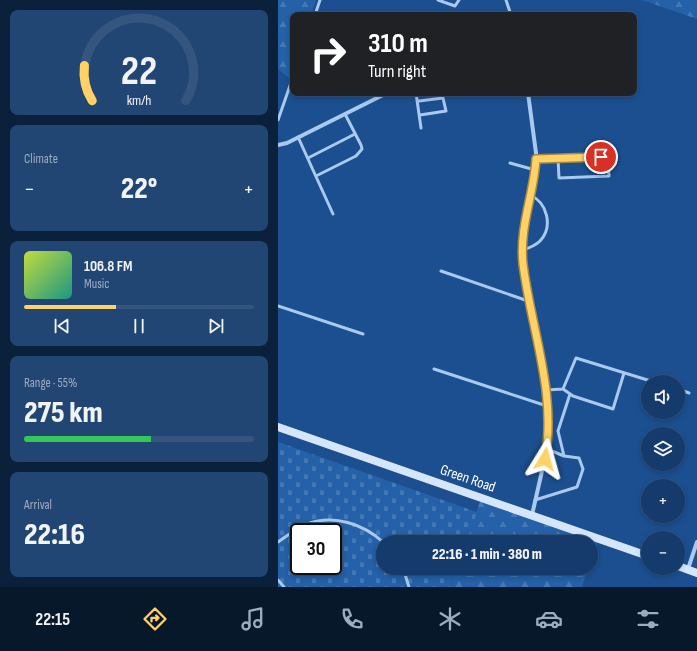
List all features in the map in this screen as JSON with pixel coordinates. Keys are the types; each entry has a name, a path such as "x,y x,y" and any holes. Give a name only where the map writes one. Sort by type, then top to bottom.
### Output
{"main road":[{"name":"Green Road","path":"278,427 641,554"},
{"path":"685,568 697,572"}],"street":[{"path":"278,145 298,137 381,96"},
{"path":"529,96 532,114 536,170 524,224 523,263 546,390 549,426 546,449 532,515"},
{"path":"688,569 697,542"}],"lane":[{"path":"316,12 320,0"},
{"path":"439,0 455,6 459,0"},
{"path":"506,0 510,12"},
{"path":"278,120 290,86"},
{"path":"417,96 421,128"},
{"path":"418,101 443,98 446,111 420,115"},
{"path":"316,176 356,156 362,149 345,114"},
{"path":"308,158 355,134"},
{"path":"298,137 333,214"},
{"path":"536,159 558,158 601,157 601,160 608,160 609,176 559,178 558,158"},
{"path":"510,163 536,170"},
{"path":"523,250 534,246 540,241 545,234 547,225 546,210 539,200 530,195"},
{"path":"441,271 530,302"},
{"path":"278,306 363,334"},
{"path":"563,389 576,358 641,378"},
{"path":"434,370 547,406"},
{"path":"546,390 563,389 570,394 613,409 624,373"},
{"path":"685,392 689,393"},
{"path":"564,456 558,431 570,394"},
{"path":"535,500 577,487 583,469 579,458 564,456 546,449"},
{"path":"278,542 308,524 331,520 360,526 376,537"},
{"path":"405,575 409,587"},
{"path":"278,580 284,587"}],"green space":[{"path":"278,0 316,0 312,12 290,12 289,78 278,69"},
{"path":"642,0 697,0 697,19"},
{"path":"278,442 477,512 469,535 376,535 376,575 454,575 450,587 278,587"},
{"path":"481,498 590,535 468,535"},
{"path":"454,575 586,575 582,587 450,587"}],"route":[{"path":"545,459 549,426 545,385 523,263 524,224 535,175 536,159 601,157"}]}
